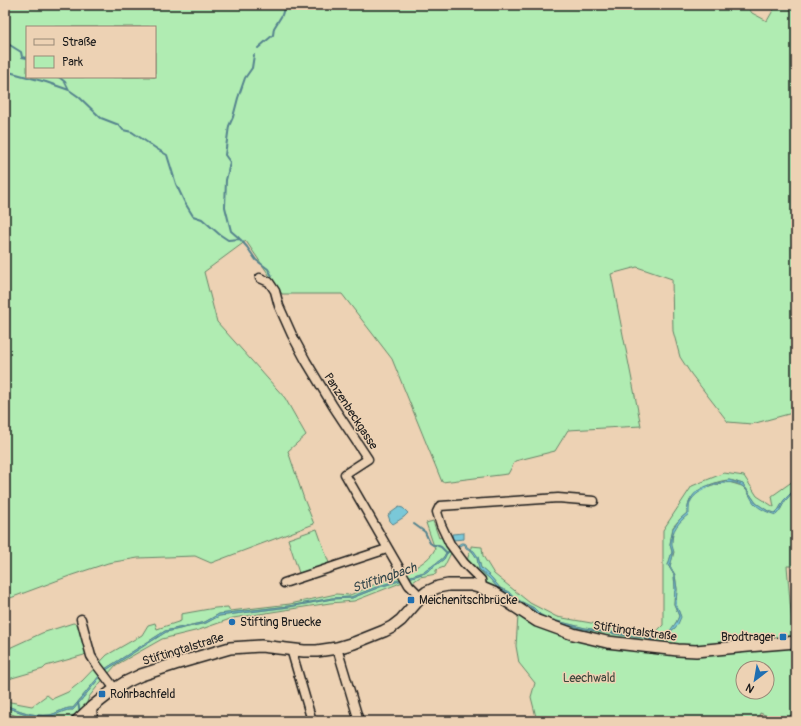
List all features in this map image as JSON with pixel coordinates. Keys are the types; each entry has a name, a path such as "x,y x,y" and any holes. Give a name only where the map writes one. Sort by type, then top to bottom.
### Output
{"street":[{"name":"Panzenbeckgasse","path":"260,278 270,282 292,335 306,361 333,406 368,459 345,474 401,573 409,585 421,597"},
{"path":"482,588 481,580 452,548 441,525 437,512 440,506 558,498 594,501"},
{"path":"284,583 388,549"},
{"name":"Stiftingtalstraße","path":"77,721 92,707 126,682 152,671 230,648 261,646 291,650 317,651 337,648 369,637 392,627 406,615 421,597 433,588 448,585 471,585 482,588 496,594 537,621 573,634 607,642 696,651 796,642"},
{"path":"81,619 91,656 115,689"},
{"path":"337,648 359,721"},
{"path":"291,650 312,721"},
{"path":"92,707 93,721"}],"green space":[{"path":"5,5 746,5 752,13 767,21 775,5 796,5 796,412 752,424 728,422 691,374 680,357 673,331 672,279 637,267 611,274 641,426 568,430 555,451 515,461 508,474 442,482 392,359 342,294 282,294 246,241 204,272 217,322 285,398 306,435 288,451 314,524 211,563 195,556 138,558 108,563 5,600"},
{"path":"724,473 744,476 757,496 774,507 772,496 793,481 796,482 796,490 794,490 784,500 775,513 768,511 756,503 743,484 732,480 712,484 701,489 693,496 689,502 687,513 673,527 670,544 672,552 668,565 674,575 674,604 679,616 666,636 658,636 653,638 643,635 635,636 585,628 549,619 541,615 534,608 514,598 508,592 500,588 481,568 478,557 471,549 471,546 482,547 483,556 494,574 530,603 557,617 654,634 663,625 663,530 692,486"},
{"name":"Leechwald","path":"729,482 742,486 755,504 776,515 785,501 794,491 796,491 796,566 787,566 793,636 796,636 796,702 789,721 780,721 760,713 757,721 537,721 531,697 535,683 519,663 516,646 518,616 526,620 539,619 484,584 467,561 470,550 477,558 479,569 499,589 533,609 539,616 548,620 596,631 643,637 652,640 666,637 675,628 680,615 676,604 677,589 675,575 670,566 674,552 671,545 674,529 688,514 691,499 700,491 712,486"},
{"path":"433,521 439,538 441,537 450,550 443,558 424,572 379,586 351,597 332,598 289,606 219,614 205,622 165,631 105,669 73,708 52,714 38,715 26,713 5,705 5,701 32,706 47,695 52,699 68,692 82,681 107,655 142,635 148,625 155,623 157,629 181,621 181,614 215,608 228,607 230,611 290,604 336,594 350,595 387,579 395,568 399,575 409,571 425,561 435,549 426,523"},
{"path":"317,529 330,566 300,576 288,539"},
{"path":"450,551 451,553 444,567 436,570 436,574 420,577 410,584 408,580 354,601 330,603 233,618 199,630 162,639 116,665 100,683 89,697 86,705 90,721 27,721 5,711 5,707 28,714 47,717 73,710 106,670 166,632 206,623 219,616 289,607 332,599 352,598 380,587 425,573 444,559"},
{"path":"73,623 78,624 82,634 87,652 84,655 5,680 5,650 42,633"}],"water":[{"path":"729,480 743,484 756,503 768,511 775,513 784,500 794,490 796,491 794,491 785,501 776,515 764,510 756,505 746,489 736,483 723,483 708,487 692,499 689,506 689,514 676,527 672,539 673,552 670,566 675,575 677,589 676,604 681,617 675,628 666,637 661,639 658,638 652,640 643,637 635,637 584,629 548,620 539,616 533,609 513,598 508,593 499,589 479,569 477,558 472,551 466,548 464,544 447,553 444,559 425,573 380,587 352,598 332,599 289,607 219,616 206,623 166,632 106,670 73,710 65,711 52,716 41,717 28,714 5,707 5,705 26,713 38,715 52,714 73,708 105,669 165,631 205,622 219,614 289,606 332,598 351,597 379,586 424,572 443,558 446,553 461,543 466,544 467,547 474,551 478,557 481,568 500,588 509,592 514,598 534,608 541,615 549,619 585,628 635,636 643,635 653,638 658,636 666,636 679,616 674,604 674,575 668,565 672,552 670,544 673,528 687,513 689,504 696,492 707,486"},
{"path":"399,507 403,508 408,513 393,524 388,515"},
{"path":"464,533 464,539 453,540 452,534"}],"waterway":[{"path":"258,48 273,35 274,28 282,15 285,5"},
{"path":"5,42 21,52 22,57 26,58"},
{"path":"239,238 231,231 225,207 226,180 230,162 225,155 229,126 245,78 252,68 254,55"},
{"path":"5,71 26,77"},
{"path":"31,78 69,90 79,97 101,118 119,125 123,130 132,132 167,155 176,184 193,216 202,219 228,240 240,239 256,260 268,269 272,276"},
{"path":"60,78 65,82 69,90"},
{"path":"414,524 425,532 430,543 441,547 447,553"},
{"name":"Stiftingbach","path":"78,703 80,712"}],"place":[{"name":"Meichenitschbrücke","path":"411,600"},
{"name":"Stifting Bruecke","path":"232,622"},
{"name":"Brodtrager","path":"783,637"},
{"name":"Rohrbachfeld","path":"102,694"}]}
